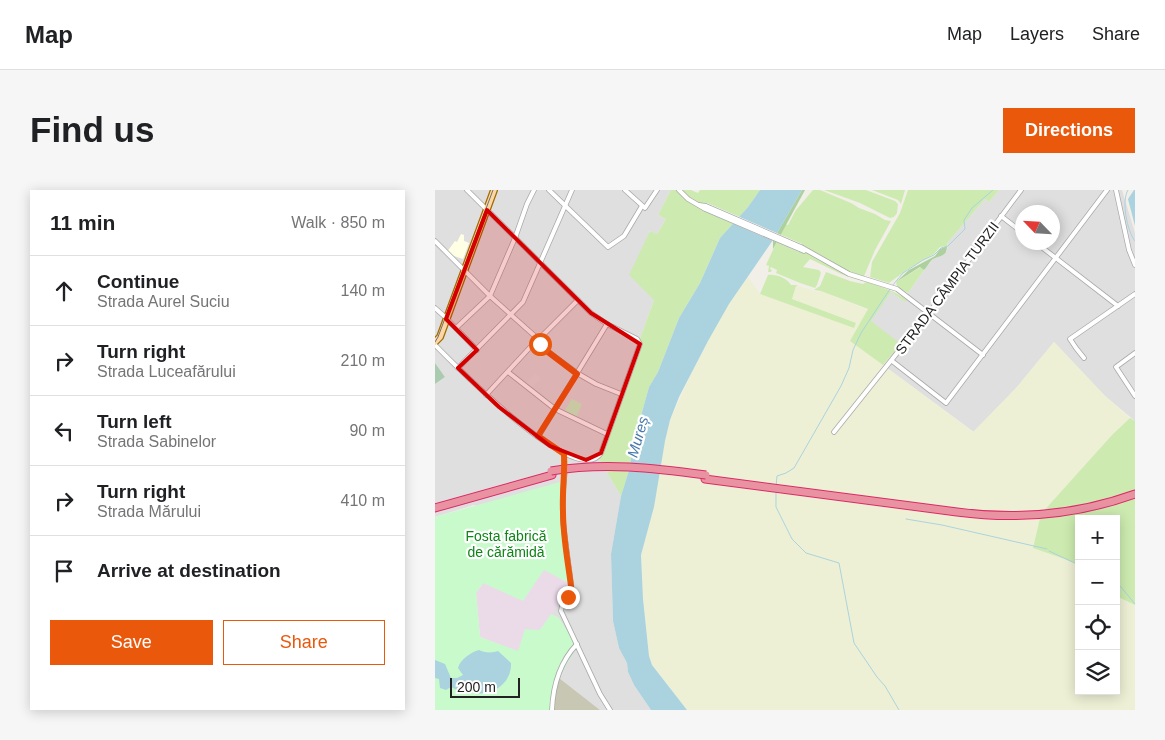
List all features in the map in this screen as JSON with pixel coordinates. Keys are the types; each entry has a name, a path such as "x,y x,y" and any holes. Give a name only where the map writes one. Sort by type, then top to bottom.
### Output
{"highway":[{"path":"438,505 552,473 582,467 616,466 652,468 965,513 1011,516 1075,511 1135,494"},
{"path":"782,487 966,509 1018,512 1047,511 1081,506 1135,490"}],"main road":[{"path":"435,342 493,190"}],"street":[{"path":"435,342 458,368 499,407 538,436 564,454 586,460 599,456 639,341 607,324 578,300 467,190"},
{"path":"456,328 490,296 534,190"},
{"path":"549,190 608,247 624,236 657,190"},
{"path":"458,368 523,302 572,190"},
{"path":"625,190 643,207"},
{"path":"679,190 699,205 807,251 849,274 891,287 983,354"},
{"name":"STRADA CÂMPIA TURZII","path":"834,432 889,362 892,361 1021,190"},
{"path":"892,361 946,403 1107,190"},
{"path":"1116,190 1129,250 1135,265"},
{"path":"1001,216 1015,227"},
{"path":"435,241 545,349 577,374 621,394"},
{"path":"1046,250 1118,306"},
{"path":"1084,358 1070,340 1135,294"},
{"path":"486,395 578,300"},
{"path":"435,308 477,350"},
{"path":"538,436 607,324"},
{"path":"1135,353 1116,368 1135,396"},
{"path":"508,372 555,409 607,434"},
{"path":"564,454 563,522 571,591 561,611 600,694 610,710"},
{"path":"552,710 552,697 556,680 577,644"}],"highlighted area":[{"path":"487,210 591,313 640,344 601,453 586,460 550,446 499,407 458,368 477,350 446,319"}],"shaded area":[{"path":"435,190 671,190 658,215 666,219 657,234 649,231 654,300 597,456 621,496 611,554 613,621 619,648 627,663 628,672 634,685 651,710 600,710 559,678 559,618 551,614 570,590 563,550 474,505 435,517 435,384 445,377 435,363"},
{"path":"999,190 1122,190 1135,233 1135,421 1105,396 1054,342 1017,387 974,432 883,365 891,358 870,321 891,292 905,302 908,293 924,270 934,258 947,251 948,242 985,199 989,202"},
{"path":"461,234 464,235 464,241 469,243 463,259 447,252 455,241 457,242"},
{"path":"748,277 760,294 854,327 855,323 792,299 796,285 818,292 821,291 868,310 851,341 973,432 1017,387 1054,342 1105,396 1130,418 1112,435 1041,514 1033,547 1075,563 1075,695 1120,695 1120,598 1135,605 1135,710 687,710 652,665 649,656 641,555 654,507 660,461 670,420 691,374 729,304"},
{"path":"435,363 445,377 435,384"},
{"path":"535,374 541,378 530,389 524,385"},
{"path":"544,569 569,583 570,590 540,630 518,652 480,637 476,593 483,583"},
{"path":"559,678 600,710 554,710 554,696"}],"green space":[{"path":"671,190 691,190 698,193 700,190 760,190 748,207 720,238 700,283 679,318 658,372 649,387 632,448 630,467 621,496 597,456 654,300 629,275 650,231 657,234 666,219 658,215"},
{"path":"802,190 805,190 773,249 773,240"},
{"path":"813,190 820,190 891,221 875,250 862,281 841,274 810,259 803,267 819,270 821,273 815,288 776,273 777,270 771,267 771,272 768,272 769,266 766,265 785,224 788,225 796,210"},
{"path":"824,190 866,190 895,201 898,204 897,213 894,217 890,218 860,203"},
{"path":"872,190 905,190 901,204 898,200"},
{"path":"908,190 999,190 989,202 985,199 948,242 947,246 940,247 934,254 889,283 870,277 872,262 900,213"},
{"path":"947,246 946,252 933,259 924,270 920,267 896,282 909,270 935,256 940,249"},
{"path":"921,267 924,270 908,293 897,287 896,282"},
{"path":"826,272 850,281 863,284 866,282 882,287 907,300 905,302 891,292 871,321 901,344 883,365 850,341 868,309 814,290 820,286"},
{"path":"768,275 784,278 791,285 798,285 792,299 856,323 854,328 760,294"},
{"path":"572,399 582,404 576,418 564,412"},
{"path":"1130,418 1135,421 1135,605 1120,598 1120,515 1075,515 1075,563 1033,548 1041,514 1112,435"},
{"name":"Fosta fabrică de cărămidă","path":"560,482 563,550 569,583 544,570 523,601 483,583 476,593 480,637 518,651 525,629 540,630 551,614 559,618 577,647 557,685 554,710 435,710 435,517"}],"water":[{"name":"Mureș","path":"760,190 802,190 773,240 729,304 679,397 670,420 654,507 641,555 643,599 649,656 652,665 687,710 651,710 634,685 628,672 627,663 619,648 613,621 611,554 621,496 630,467 632,448 649,387 658,372 679,318 700,283 720,238 748,207"},
{"path":"1135,190 1135,226 1128,199"},
{"path":"479,650 483,652 498,651 511,663 511,670 501,686 495,690 482,693 475,693 477,689 458,688 457,690 451,687 446,690 440,688 439,679 435,678 435,660 445,664 451,678 457,678 463,675 458,668 463,659"}],"pier":[{"path":"707,203 802,244 799,252 704,211"}],"waterway":[{"path":"892,286 903,273 934,255 941,248 948,246 965,229 964,220 972,208 993,190"},
{"path":"1128,190 1125,201 1126,216 1135,241"},
{"path":"776,487 777,476 794,468 841,386 861,333 890,289"},
{"path":"776,491 776,507 792,539 806,553 839,563 854,643 885,686 899,710"},
{"path":"906,519 942,525 1047,549"},
{"path":"1049,551 1075,563"},
{"path":"1120,586 1135,604"}],"tram line":[{"path":"435,342 493,190"}],"route":[{"path":"540,344 541,342 548,352 577,374 538,436 564,454 563,522 571,586 568,597"}]}
